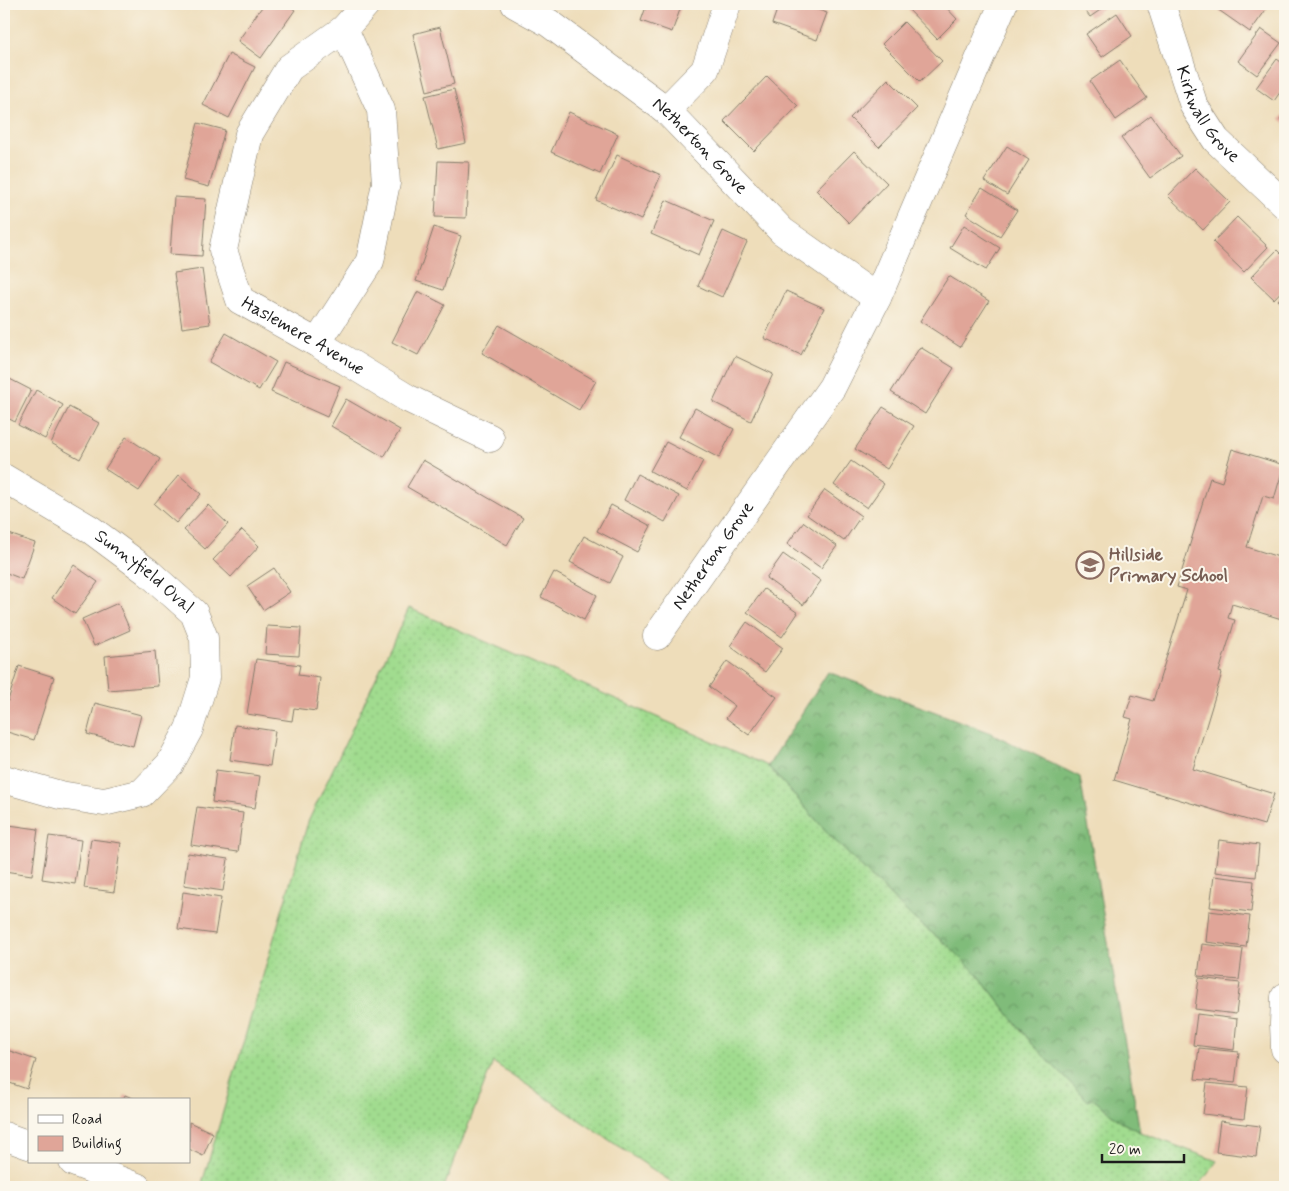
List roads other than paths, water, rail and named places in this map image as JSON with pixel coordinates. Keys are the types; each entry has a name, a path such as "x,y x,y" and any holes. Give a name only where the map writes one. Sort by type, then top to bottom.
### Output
{"street":[{"name":"Haslemere Avenue","path":"366,4 344,28 289,68 250,134 223,250 240,300 317,342 407,398 490,438"},
{"name":"Netherton Grove","path":"515,4 549,23 666,110 782,231 877,298"},
{"path":"666,110 705,70 727,4"},
{"name":"Netherton Grove","path":"657,636 832,387 877,298 1003,4"},
{"name":"Kirkwall Grove","path":"1160,4 1194,106 1216,140 1285,205"},
{"path":"317,342 370,261 386,183 380,110 344,28"},
{"name":"Sunnyfield Oval","path":"4,478 90,529 148,572 194,613 204,638 205,678 189,730 170,764 142,793 104,802 60,795 4,779"},
{"path":"1285,997 1285,1032"},
{"path":"4,1136 28,1145"},
{"path":"78,1164 137,1187"}],"place":[{"name":"Hillside Primary School","path":"1090,565"}]}
